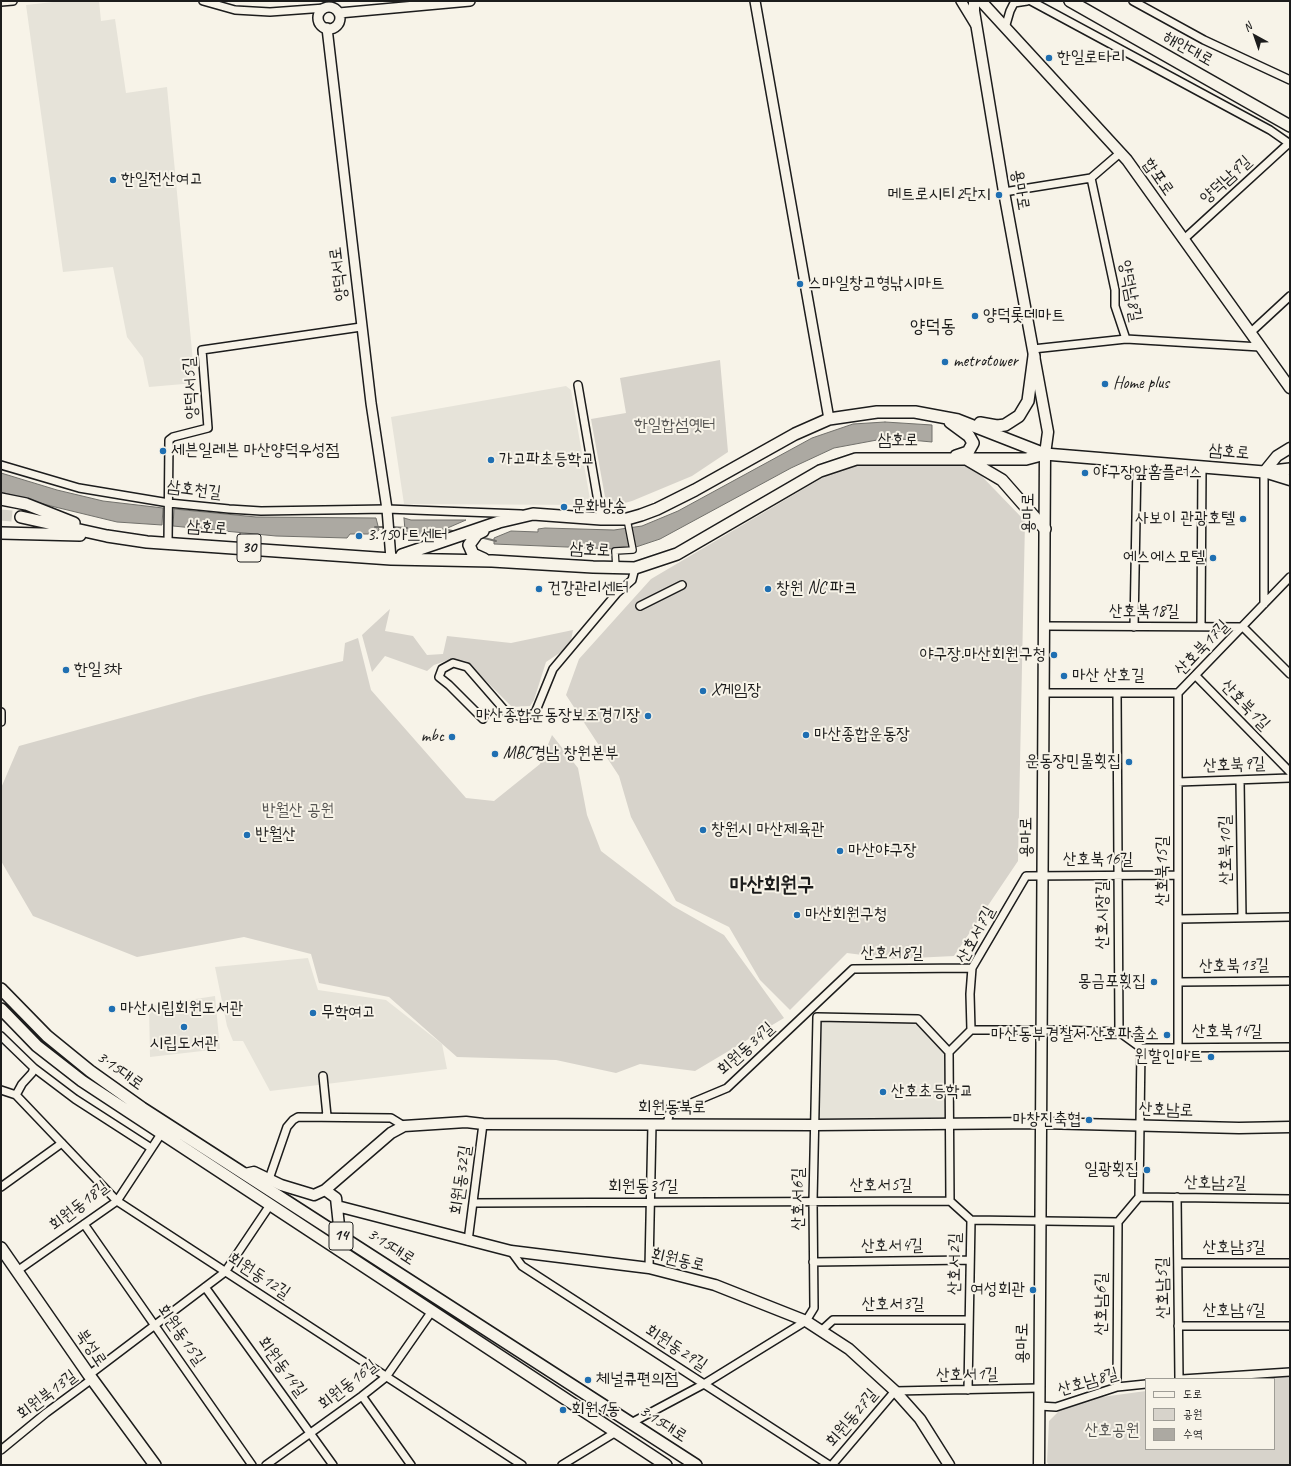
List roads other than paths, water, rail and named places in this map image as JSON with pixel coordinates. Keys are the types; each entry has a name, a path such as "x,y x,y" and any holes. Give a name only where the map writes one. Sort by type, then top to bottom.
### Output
{"main road":[{"name":"용마로","path":"974,1 974,11 1004,192 1048,432 1045,454 1039,1465"},
{"name":"합포로","path":"981,1 1120,153 1290,388"},
{"name":"해안대로","path":"1070,1 1290,126"},
{"path":"958,420 996,426 1013,421 1019,416 1028,401 1034,352"},
{"name":"삼호로","path":"499,522 533,514 628,522 696,490 763,450 795,434 830,419 877,412 915,412 939,415 958,420 1045,454 1264,472 1290,469"},
{"path":"939,415 964,431 972,439 971,448 968,452 952,458"},
{"path":"1290,448 1277,456 1264,472 1290,480"},
{"name":"삼호로","path":"21,517 107,536 147,542 391,559 492,561 635,568 677,554 820,470 836,464 856,459 1026,458 1045,454"},
{"path":"966,458 1002,480 1045,529"},
{"name":"삼호로","path":"1,499 26,504 107,536"},
{"path":"391,559 499,522"},
{"path":"492,561 478,558 470,550 469,545 477,534 499,522"},
{"name":"삼호로","path":"1,533 107,536"},
{"name":"3·15대로","path":"1,989 47,1036 90,1072 142,1108 340,1234 696,1465"},
{"name":"3·15대로","path":"1,1009 37,1046 82,1081 666,1465"},
{"name":"회원동북로","path":"326,1190 391,1133 404,1126 466,1122 483,1124 815,1125 1041,1123"},
{"name":"산호남로","path":"1041,1123 1239,1128 1290,1127"},
{"path":"245,1174 254,1172 281,1185 314,1196 326,1190 336,1198 340,1234"},
{"name":"회원동로","path":"337,1206 511,1251 649,1268 715,1285 806,1321 849,1349 895,1391 920,1419 949,1465"},
{"name":"북성로","path":"1,1248 90,1377 155,1465"}],"street":[{"path":"1,2 13,1"},
{"path":"203,1 235,10 270,12 325,5 334,8 339,13"},
{"path":"339,13 470,1"},
{"path":"754,1 830,419"},
{"path":"961,1 978,33"},
{"path":"1005,28 1014,3 1027,1"},
{"name":"양덕남9길","path":"1031,1 1270,130 1289,144 1183,240"},
{"path":"1136,2 1204,40 1290,78"},
{"path":"325,5 320,12 318,19 321,25 327,28 334,27 338,23 339,13"},
{"name":"양덕서로","path":"327,28 371,403 388,512 391,559"},
{"path":"1004,192 1091,178 1120,153"},
{"name":"양덕남8길","path":"1091,178 1115,290 1115,306 1126,339 1260,347"},
{"path":"1250,333 1290,296"},
{"name":"양덕서5길","path":"169,505 169,440 173,437 208,428 202,350 362,327"},
{"path":"1034,352 1126,339"},
{"path":"578,385 601,519"},
{"path":"1134,627 1137,462"},
{"name":"삼호천길","path":"1,465 79,488 169,505 261,511 406,511 533,514"},
{"path":"1201,627 1202,467"},
{"path":"1264,472 1264,604"},
{"path":"168,543 169,505"},
{"path":"616,568 614,551 633,550 628,522"},
{"path":"485,713 483,719 449,685 439,678 442,669 453,663 468,667 507,714 523,717 535,713 553,669 618,593 632,580 635,568"},
{"name":"산호북17길","path":"1044,693 1178,694 1290,577"},
{"path":"640,606 682,585"},
{"name":"산호북18길","path":"1044,626 1243,626"},
{"path":"1243,626 1290,674"},
{"name":"산호북1길","path":"1196,676 1290,772"},
{"name":"산호시장길","path":"1117,693 1119,1032"},
{"name":"산호북15길","path":"1178,694 1178,1048"},
{"path":"1,712 1,722"},
{"name":"산호북9길","path":"1178,782 1290,778"},
{"name":"산호북10길","path":"1240,780 1242,918"},
{"name":"산호북16길","path":"1042,875 1178,875"},
{"name":"산호서7길","path":"971,1030 970,994 972,968 1026,876 1042,875"},
{"path":"1178,919 1290,917"},
{"name":"산호서8길","path":"807,1013 853,969 972,968"},
{"name":"산호북13길","path":"1178,982 1290,981"},
{"path":"807,1013 817,1016 918,1019 949,1052 950,1201"},
{"name":"회원동34길","path":"667,1124 671,1107 684,1106 727,1088 807,1013"},
{"name":"산호서6길","path":"806,1321 814,1308 813,1201 817,1016"},
{"path":"949,1052 971,1030 1060,1030 1119,1032 1140,1048 1139,1197 1118,1222 971,1220"},
{"path":"1,1036 34,1068 74,1099 151,1148"},
{"name":"산호북14길","path":"1140,1048 1290,1047"},
{"path":"16,1095 34,1068"},
{"path":"323,1076 327,1116"},
{"name":"회원동12길","path":"1,1090 16,1095 117,1201 522,1465"},
{"path":"269,1179 285,1132 293,1120 298,1118 327,1116 391,1118 404,1126"},
{"name":"회원동32길","path":"468,1241 483,1124"},
{"path":"649,1268 652,1124"},
{"name":"회원동18길","path":"17,1271 117,1201 161,1134"},
{"path":"1,1187 62,1143"},
{"name":"산호남2길","path":"1139,1197 1290,1198"},
{"name":"산호남5길","path":"1177,1198 1179,1378"},
{"name":"회원동31길","path":"473,1203 813,1201"},
{"name":"산호서5길","path":"813,1201 950,1201"},
{"name":"산호서2길","path":"950,1201 971,1220 968,1390"},
{"name":"회원북13길","path":"1,1450 155,1323 225,1272 270,1205"},
{"name":"산호남6길","path":"1118,1222 1118,1388"},
{"name":"회원동15길","path":"84,1224 155,1323 252,1465"},
{"name":"회원동29길","path":"511,1251 522,1266 831,1465"},
{"name":"산호서4길","path":"814,1262 970,1260"},
{"name":"산호남3길","path":"1178,1263 1290,1263"},
{"name":"회원동14길","path":"205,1287 333,1465"},
{"name":"회원동16길","path":"266,1465 386,1377 432,1311"},
{"name":"산호서3길","path":"821,1331 833,1320 969,1320"},
{"path":"631,1423 704,1384 806,1321"},
{"name":"산호남4길","path":"1178,1326 1290,1326"},
{"path":"1197,1378 1290,1372"},
{"name":"산호남8길","path":"1039,1406 1056,1407 1118,1388 1145,1384"},
{"name":"산호서1길","path":"895,1391 1039,1388"},
{"name":"회원동27길","path":"831,1465 895,1391"},
{"path":"362,1396 411,1465"},
{"path":"562,1465 616,1432"}],"water":[{"path":"885,422 932,425 932,442 900,439 877,440 834,448 791,468 660,539 636,547 615,549 494,544 494,538 511,531 538,532 538,529 545,528 614,530 642,526 678,511 812,438 853,424"},
{"path":"1,473 57,490 103,501 163,508 162,525 117,522 1,492"},
{"path":"174,509 256,517 376,518 379,530 374,534 350,534 347,538 276,536 173,526"},
{"path":"404,518 411,520 466,520 429,536 410,535 405,531"}],"waterway":[{"path":"375,527 385,527"},
{"path":"391,527 407,528"},
{"path":"443,529 457,532"},
{"path":"480,537 496,541"}],"tunnel":[{"path":"1,515 21,517"}],"place":[{"name":"한일로타리","path":"1049,58"},
{"name":"한일전산여고","path":"113,180"},
{"name":"메트로시티2단지","path":"999,195"},
{"name":"스마일창고형낚시마트","path":"800,284"},
{"name":"양덕롯데마트","path":"975,316"},
{"name":"metrotower","path":"945,362"},
{"name":"Home plus","path":"1105,384"},
{"name":"세븐일레븐 마산양덕우성점","path":"163,451"},
{"name":"가고파초등학교","path":"491,460"},
{"name":"야구장앞홈플러스","path":"1085,473"},
{"name":"문화방송","path":"564,507"},
{"name":"사보이 관광호텔","path":"1243,519"},
{"name":"3.15아트센터","path":"359,536"},
{"name":"에스에스모텔","path":"1213,558"},
{"name":"건강관리센터","path":"539,589"},
{"name":"창원 NC 파크","path":"768,589"},
{"name":"야구장.마산회원구청","path":"1054,655"},
{"name":"한일3차","path":"66,670"},
{"name":"마산 산호길","path":"1064,676"},
{"name":"X게임장","path":"703,691"},
{"name":"마산종합운동장보조경기장","path":"648,716"},
{"name":"마산종합운동장","path":"806,735"},
{"name":"mbc","path":"452,737"},
{"name":"MBC경남 창원본부","path":"495,754"},
{"name":"운동장민물횟집","path":"1129,762"},
{"name":"창원시 마산제육관","path":"703,830"},
{"name":"반월산","path":"247,835"},
{"name":"마산야구장","path":"840,851"},
{"name":"마산회원구청","path":"797,915"},
{"name":"몽금포횟집","path":"1154,982"},
{"name":"마산시립회원도서관","path":"112,1009"},
{"name":"무학여고","path":"313,1013"},
{"name":"시립도서관","path":"184,1027"},
{"name":"마산동부경찰서 산호파출소","path":"1167,1035"},
{"name":"윈할인마트","path":"1211,1057"},
{"name":"산호초등학교","path":"883,1092"},
{"name":"마창진축협","path":"1089,1120"},
{"name":"일광횟집","path":"1147,1170"},
{"name":"여성회관","path":"1033,1290"},
{"name":"체널큐편의점","path":"588,1380"},
{"name":"회원1동","path":"563,1410"}],"district":[{"name":"양덕동","path":"933,327"},
{"name":"마산회원구","path":"772,885"}],"park label":[{"name":"한일합섬옛터","path":"675,426"},
{"name":"반월산 공원","path":"298,811"},
{"name":"산호공원","path":"1112,1431"}]}
